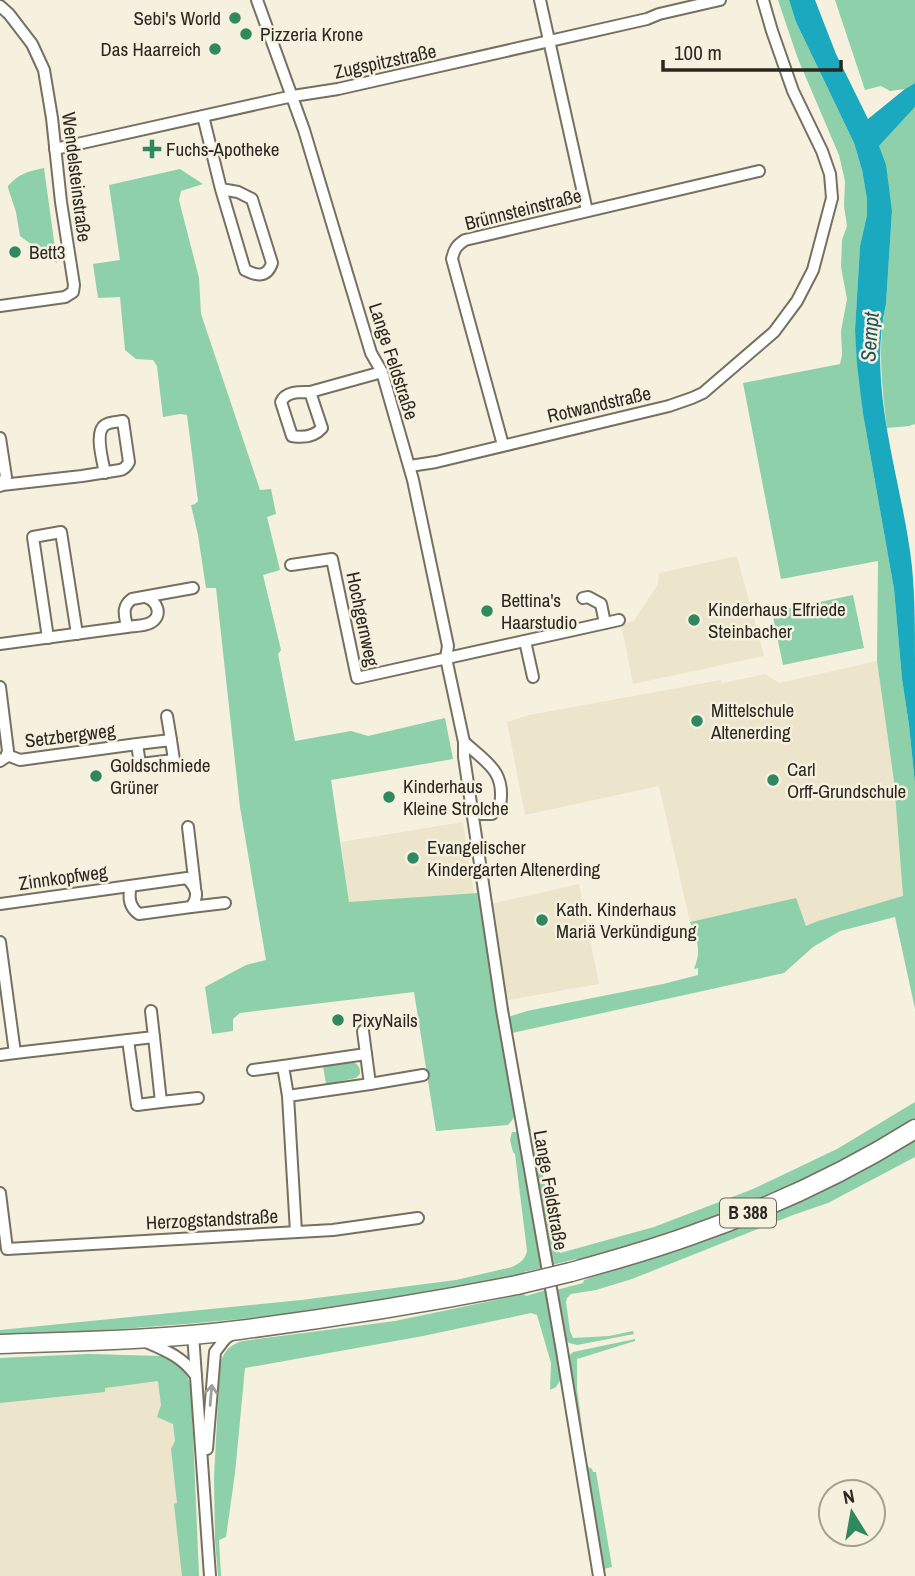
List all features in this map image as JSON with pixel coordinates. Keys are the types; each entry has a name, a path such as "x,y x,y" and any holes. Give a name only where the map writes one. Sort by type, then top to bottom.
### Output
{"main road":[{"name":"B 388","path":"0,1344 139,1338 238,1330 438,1301 517,1285 571,1272 686,1237 772,1203 830,1176 915,1129"}],"street":[{"name":"Lange Feldstraße","path":"257,0 293,96 371,353 382,372 410,466 448,646 446,658 464,743 502,1010 599,1576"},
{"path":"540,0 587,211"},
{"name":"Zugspitzstraße","path":"55,149 549,42 720,0"},
{"name":"Rotwandstraße","path":"410,466 669,406 692,398 712,386 774,332 797,300 813,270 832,198 830,174 822,151 793,91 762,0"},
{"name":"Wendelsteinstraße","path":"0,6 32,44 44,70 74,289 65,297 0,306"},
{"path":"204,116 221,189 245,270 254,275 262,275 270,270 272,264 252,199 238,192 221,189"},
{"name":"Brünnsteinstraße","path":"503,444 452,259 458,244 465,240 760,171"},
{"path":"310,392 322,428 317,434 302,438 292,436 281,402 283,398 293,393 310,392 382,372"},
{"path":"1,485 105,473 123,470 128,464 123,421 107,424 100,431 105,473"},
{"path":"0,440 6,477 1,485"},
{"path":"48,638 33,537 61,533 77,634"},
{"name":"Hochgernweg","path":"291,565 332,559 357,678 446,658"},
{"path":"127,627 124,613 127,603 135,598 193,588"},
{"path":"0,645 148,624 156,618 158,612 154,601 145,597"},
{"path":"583,598 588,597 601,604 605,623"},
{"path":"446,658 619,620"},
{"path":"525,641 533,677"},
{"path":"0,687 8,751 4,758"},
{"path":"167,716 170,740"},
{"name":"Setzbergweg","path":"4,758 20,760 137,744 170,740 174,760 140,764 137,744"},
{"path":"464,743 496,771 501,783 500,806 492,814 481,814 472,809"},
{"path":"188,827 196,900 191,907"},
{"name":"Zinnkopfweg","path":"0,904 187,878 195,887"},
{"name":"Zinnkopfweg","path":"131,886 128,895 130,905 139,914 225,902"},
{"path":"0,942 15,1053"},
{"path":"151,1011 161,1102"},
{"path":"363,1031 370,1084"},
{"path":"0,1055 154,1037"},
{"path":"128,1040 137,1105 198,1098"},
{"path":"253,1070 366,1054"},
{"path":"283,1066 288,1096 296,1232"},
{"path":"288,1096 423,1075"},
{"name":"Herzogstandstraße","path":"0,1201 3,1249 333,1230 418,1218"},
{"path":"204,1487 215,1352 225,1339 238,1330"},
{"path":"193,1334 210,1576"},
{"path":"139,1338 179,1357 197,1376"}],"shaded area":[{"name":"Kinderhaus Elfriede Steinbacher","path":"737,556 764,656 633,684 621,624 634,621 658,584 659,573"},
{"path":"877,661 894,781 903,897 805,927 796,899 690,922 659,786 525,815 507,722 529,715 721,680 722,683 765,674 779,683"},
{"path":"463,822 474,893 349,903 341,842"},
{"path":"579,884 599,984 503,1001 490,904"},
{"path":"89,1354 161,1356 183,1369 188,1376 191,1388 199,1576 0,1576 0,1358"}],"green space":[{"path":"778,0 789,0 796,22 854,143 867,199 867,215 860,246 855,330 863,414 894,589 915,784 915,1009 895,917 840,931 813,947 784,973 512,1033 531,1131 528,1131 508,1017 698,975 698,968 694,969 698,945 690,922 796,898 806,926 903,896 894,781 877,661 878,561 781,579 743,383 840,364 842,355 841,331 847,299 841,267 842,240 847,226 844,206 845,181 839,155 798,59"},
{"path":"835,0 915,0 915,83 905,89 890,91 881,86 865,90"},
{"path":"915,107 915,424 887,428 881,350 892,211 879,146"},
{"path":"44,168 57,263 20,236 8,188 20,176"},
{"path":"180,169 203,184 181,191 179,200 199,278 201,314 260,490 271,489 276,514 267,517 280,570 263,575 281,650 278,654 295,741 351,731 368,736 445,718 453,759 331,780 349,902 477,893 470,839 474,837 515,1112 508,1125 436,1131 414,992 240,1013 233,1019 233,1031 212,1034 205,987 246,965 266,960 240,807 216,588 206,588 191,505 198,501 187,415 163,417 157,366 153,360 136,359 125,350 120,297 98,298 93,264 120,260 109,185"},
{"path":"853,595 864,648 783,665 772,612"},
{"path":"353,1062 360,1070 356,1078 326,1084 323,1066"},
{"path":"915,1102 915,1119 839,1164 780,1193 650,1239 583,1260 576,1259 552,1265 529,1142 536,1144 560,1253 654,1227 753,1189 837,1149"},
{"path":"512,1132 518,1134 542,1268 524,1272 524,1275 440,1291 298,1313 0,1337 0,1330 301,1300 456,1280 512,1267 522,1261 527,1251 515,1154 510,1140"},
{"path":"915,1139 915,1157 828,1203 632,1279 571,1294 566,1302 573,1338 609,1336 633,1331 634,1334 577,1345 564,1338 556,1290 583,1283 584,1280 605,1272 740,1227 831,1186"},
{"path":"546,1290 561,1379 556,1387 550,1390 551,1363 537,1315 531,1313 423,1336 245,1368 226,1537 219,1540 221,1576 218,1576 214,1477 220,1365 225,1352 231,1346 243,1341 395,1321"},
{"path":"635,1339 577,1359 577,1389 587,1466 596,1472 612,1567 604,1569 605,1576 602,1576 567,1358 573,1352"},
{"path":"89,1354 161,1356 177,1364 187,1377 191,1388 199,1576 182,1576 174,1504 177,1503 171,1449 175,1441 173,1424 157,1417 161,1405 158,1381 105,1388 105,1392 0,1403 0,1358"}],"water":[{"name":"Sempt","path":"789,0 815,0 836,54 868,119 915,83 915,107 879,146 886,165 892,211 880,369 888,436 913,579 915,784 894,589 863,414 857,364 855,330 860,246 867,215 867,199 854,143 796,22"}],"place":[{"name":"Sebi's World","path":"235,18"},
{"name":"Pizzeria Krone","path":"246,34"},
{"name":"Das Haarreich","path":"215,49"},
{"name":"Fuchs-Apotheke","path":"152,149"},
{"name":"Bett3","path":"15,252"},
{"name":"Bettina's Haarstudio","path":"487,611"},
{"name":"Kinderhaus Elfriede Steinbacher","path":"694,620"},
{"name":"Mittelschule Altenerding","path":"697,721"},
{"name":"Goldschmiede Grüner","path":"96,776"},
{"name":"Carl Orff-Grundschule","path":"773,780"},
{"name":"Kinderhaus Kleine Strolche","path":"389,797"},
{"name":"Evangelischer Kindergarten Altenerding","path":"413,858"},
{"name":"Kath. Kinderhaus Mariä Verkündigung","path":"542,920"},
{"name":"PixyNails","path":"338,1020"}]}
